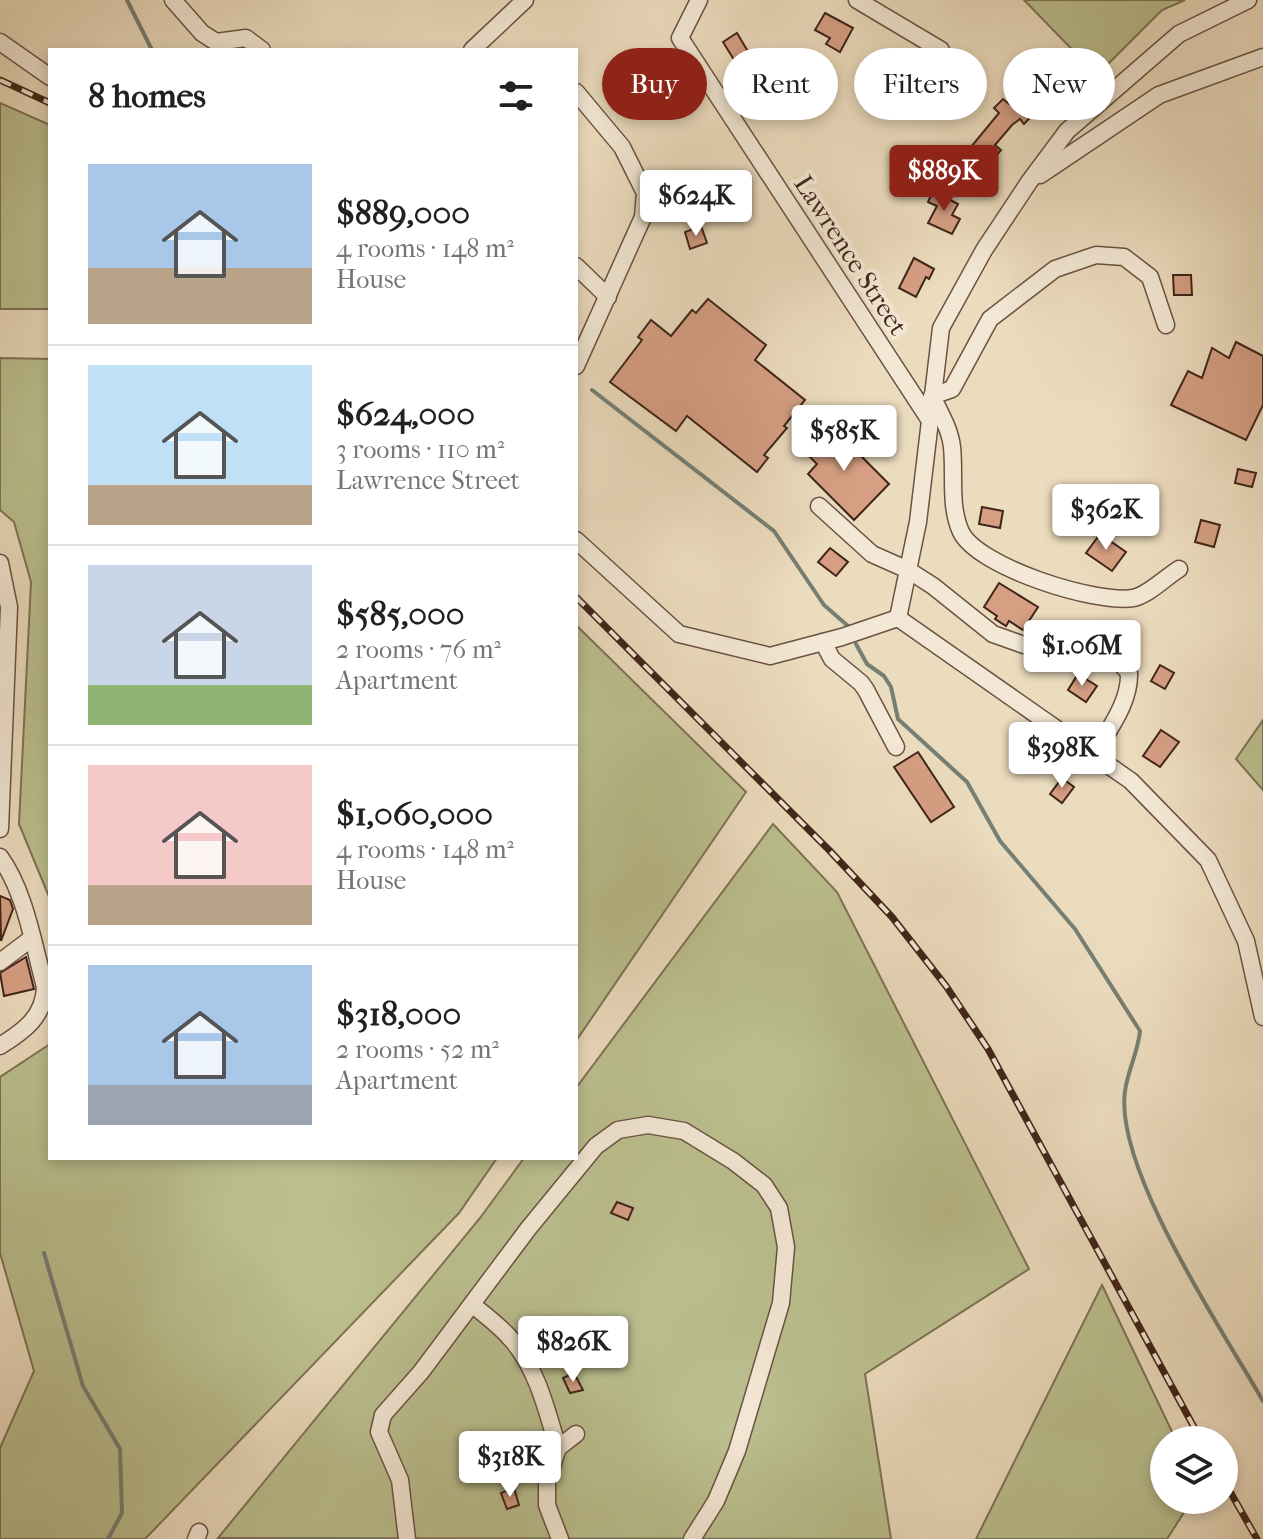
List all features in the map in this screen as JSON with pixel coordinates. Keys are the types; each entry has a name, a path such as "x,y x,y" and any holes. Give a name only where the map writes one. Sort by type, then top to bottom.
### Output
{"street":[{"path":"173,0 202,33 216,42 246,38 259,48"},
{"path":"474,48 525,0"},
{"name":"Lawrence Street","path":"699,0 680,38 929,419"},
{"path":"857,0 938,48"},
{"path":"898,618 918,522 941,328 984,250 1067,131 1179,34 1248,0"},
{"path":"0,42 48,76"},
{"path":"1029,182 1159,95 1263,57"},
{"path":"578,94 622,147 645,193 643,217 578,362"},
{"path":"932,396 952,389 990,319 1055,269 1096,255 1124,257 1150,277 1166,325"},
{"path":"578,268 608,297"},
{"path":"932,396 952,445 956,520 963,536 979,550 1011,570 1059,587 1108,599 1136,598 1179,569"},
{"path":"819,506 872,554 908,570 933,586 993,634 1024,645 1057,644 1120,663 1129,673 1129,685 1119,711 1094,755"},
{"path":"578,542 679,634 770,656 898,618"},
{"path":"0,563 9,607 0,829"},
{"path":"898,618 1131,781 1208,860 1246,941 1263,1017"},
{"path":"823,642 832,659 861,683 896,747"},
{"path":"0,857 18,893 45,987 39,1013 30,1024 0,1046"},
{"path":"0,962 32,938"},
{"path":"407,1539 400,1480 379,1432 383,1415 421,1372 528,1229 596,1146 618,1130 648,1125 684,1131 733,1161 764,1185 779,1208 786,1247 781,1303 737,1451 716,1501 692,1539"},
{"path":"473,1305 511,1338 526,1360 547,1410 558,1448"},
{"path":"560,1539 547,1505 547,1481 558,1448 576,1434"}],"green space":[{"path":"1024,0 1185,0 1162,10 1115,57 1115,48 1071,48"},
{"path":"0,103 48,124 48,309 0,309"},
{"path":"0,358 48,359 48,894 19,824 31,582 14,522 0,510"},
{"path":"578,627 746,792 578,1038"},
{"path":"1263,720 1263,790 1236,759"},
{"path":"773,824 837,892 1029,1269 865,1374 891,1539 218,1538 480,1218 523,1160 578,1160 578,1085"},
{"path":"48,1045 48,1160 496,1160 459,1213 145,1539 0,1539 0,1448 34,1371 0,1253 0,1077"},
{"path":"1102,1285 1169,1426 1150,1426 1150,1514 1183,1514 1167,1539 976,1539"}],"building":[{"path":"825,13 853,28 840,52 838,48 826,44 830,38 815,30"},
{"path":"737,33 746,48 727,48 723,42"},
{"path":"1003,99 1003,120 1019,120 995,145 1001,150 989,164 970,148 999,113 994,108"},
{"path":"933,191 958,204 952,215 960,219 952,234 928,223 937,206 928,202"},
{"path":"701,226 707,243 690,249 685,232"},
{"path":"914,258 934,269 929,279 926,277 916,297 899,288"},
{"path":"1173,275 1191,275 1192,295 1174,295"},
{"path":"708,299 766,345 755,360 805,400 764,455 768,458 757,472 687,416 676,431 610,382 642,340 638,337 651,320 671,336 692,310 696,313"},
{"path":"1236,342 1263,356 1263,405 1246,440 1171,405 1188,371 1202,378 1212,348 1229,358"},
{"path":"825,426 839,440 842,437 889,484 854,520 808,474 817,464 802,449"},
{"path":"1238,469 1256,473 1252,487 1235,483"},
{"path":"982,507 1003,511 1000,528 979,524"},
{"path":"1201,520 1220,525 1214,547 1195,542"},
{"path":"1100,534 1126,552 1112,571 1086,553"},
{"path":"830,548 848,562 836,576 818,562"},
{"path":"999,583 1038,607 1023,630 1009,621 1006,626 984,607"},
{"path":"1160,665 1174,673 1165,689 1151,681"},
{"path":"1078,674 1097,686 1086,702 1068,690"},
{"path":"1161,730 1179,742 1160,767 1143,756"},
{"path":"1031,737 1051,752 1042,765 1034,760 1029,767 1016,757"},
{"path":"918,752 954,807 931,822 894,767"},
{"path":"1062,778 1074,787 1062,803 1050,794"},
{"path":"0,896 10,900 13,909 1,941"},
{"path":"26,957 34,989 4,996 0,973"},
{"path":"617,1202 633,1208 628,1220 611,1213"},
{"path":"574,1373 583,1390 570,1393 563,1378"},
{"path":"514,1488 519,1505 507,1509 501,1493"}],"waterway":[{"path":"127,0 151,48"},
{"path":"592,390 774,531 824,605 848,626"},
{"path":"856,644 867,664 884,676 891,687 898,719 967,782 1000,841 1075,929 1140,1031 1125,1091 1126,1124 1136,1162 1175,1249 1263,1401"},
{"path":"44,1253 83,1386 120,1449 122,1513 108,1539"}],"railway":[{"path":"0,80 48,102"},
{"path":"578,599 829,850 892,917 946,986 988,1049 1193,1426"},
{"path":"1238,1506 1257,1539"}]}
